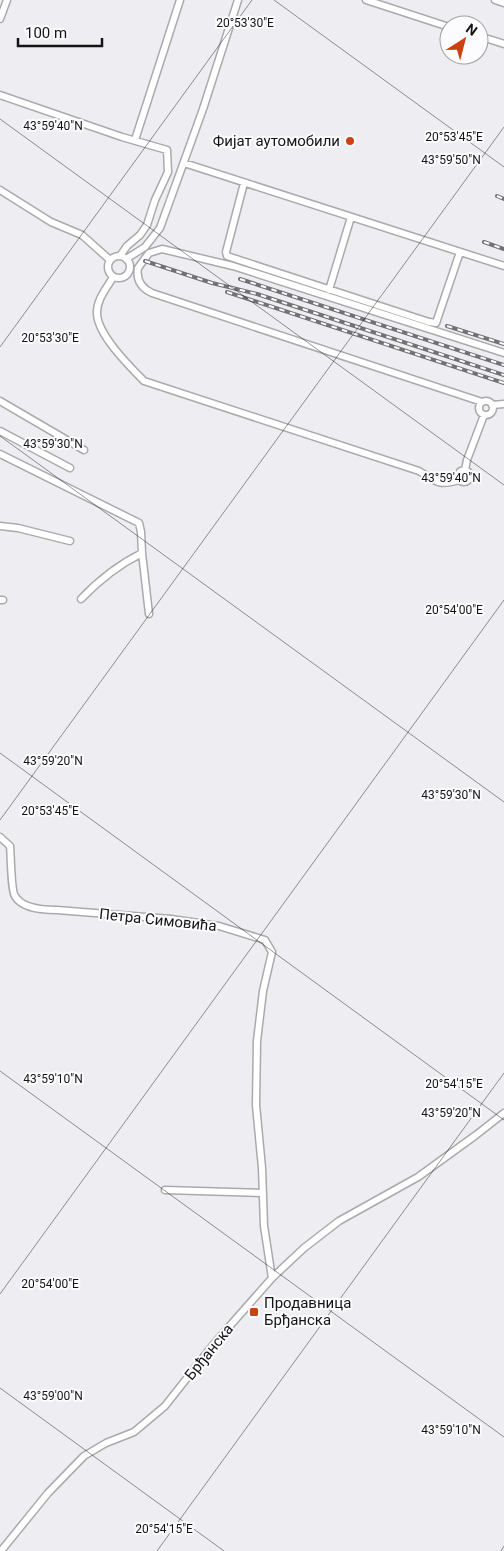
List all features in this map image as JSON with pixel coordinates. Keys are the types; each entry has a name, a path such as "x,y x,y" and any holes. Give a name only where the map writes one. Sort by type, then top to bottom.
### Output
{"street":[{"path":"0,19 7,0"},
{"path":"135,140 180,0"},
{"path":"126,259 145,246 160,228 203,109 238,0"},
{"path":"366,0 439,24"},
{"path":"496,0 504,3"},
{"path":"489,39 504,44"},
{"path":"0,95 167,150 168,172 155,200 147,225 120,256 110,260 108,271 113,277 120,278 127,275 130,265 126,259 120,256"},
{"path":"184,163 504,266"},
{"path":"244,183 226,252 227,256 429,322 436,323 460,252"},
{"path":"0,190 50,222 82,235 110,260"},
{"path":"329,290 351,217"},
{"path":"504,353 233,266 162,249 148,253 138,268 139,283 152,293 482,402 489,402 492,405 504,404"},
{"path":"113,277 100,298 97,312 100,328 144,381 419,471 439,483 445,484 459,480 464,482 469,480 470,474 466,470 467,460 484,415"},
{"path":"0,402 84,450"},
{"path":"482,402 479,405 479,410 484,415"},
{"path":"484,415 492,412 492,405"},
{"path":"0,431 70,468"},
{"path":"0,454 139,523 149,614"},
{"path":"459,480 459,474 466,470"},
{"path":"0,526 18,528 70,541"},
{"path":"82,599 97,582 120,565 142,553"},
{"name":"Петра Симовића","path":"0,837 10,846 14,895 19,901 40,910 172,919 219,926 265,940 272,952 262,1001 257,1040 256,1105 262,1168 264,1226 272,1278"},
{"name":"Брђанска","path":"1,1551 48,1493 84,1456 106,1443 134,1432 165,1406 213,1345 272,1278 304,1248 339,1221 418,1177 504,1113"},
{"path":"165,1190 263,1193"}],"railway":[{"path":"497,196 504,199"},
{"path":"484,242 504,249"},
{"path":"145,261 212,283 257,294 504,375"},
{"path":"240,279 504,365"},
{"path":"227,292 504,383"},
{"path":"447,326 504,344"}],"place":[{"name":"Фијат аутомобили","path":"350,141"},
{"name":"Продавница Брђанска","path":"254,1312"}]}
